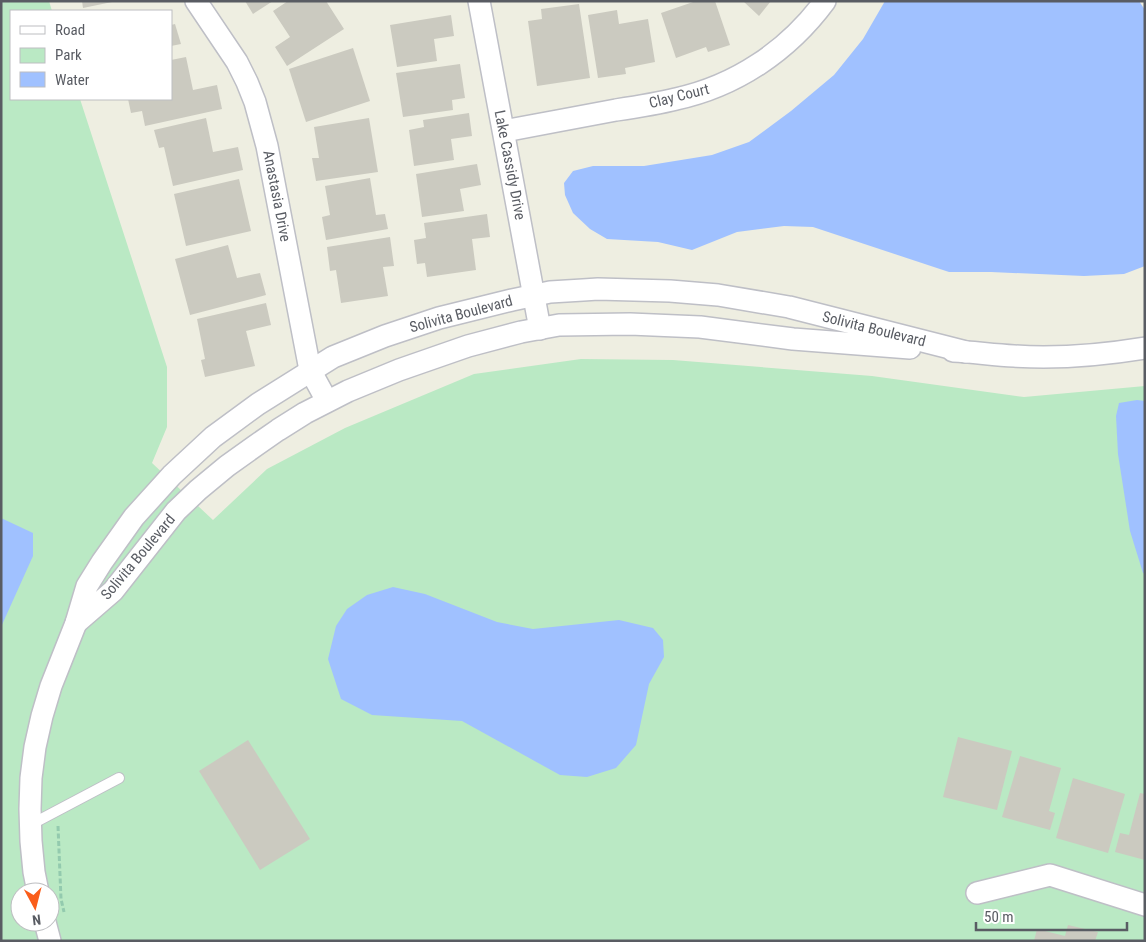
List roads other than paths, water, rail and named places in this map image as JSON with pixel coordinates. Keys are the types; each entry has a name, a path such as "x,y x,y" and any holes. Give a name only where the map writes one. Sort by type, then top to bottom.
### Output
{"street":[{"name":"Anastasia Drive","path":"196,1 237,62 255,102 267,146 310,370 327,401"},
{"name":"Lake Cassidy Drive","path":"479,1 540,329"},
{"name":"Clay Court","path":"504,131 677,99 710,89 734,79 761,63 784,46 825,1"},
{"name":"Solivita Boulevard","path":"36,882 30,825 31,778 35,747 53,679 76,623 87,586 134,516 172,475 213,437 258,404 310,370 333,357 385,336 439,318 550,292 598,289 670,290 718,295 789,307 966,352"},
{"name":"Solivita Boulevard","path":"76,623 113,591 176,512 198,490 227,466 278,430 327,401 399,370 468,346 521,332 560,325 630,324 700,327 793,339 1016,356 1066,356 1115,353 1145,348"},
{"path":"977,893 1050,875 1145,905"}],"lane":[{"path":"30,825 119,778"}],"water":[{"path":"885,1 1139,1 1145,10 1145,266 1124,274 1084,276 949,272 813,227 784,226 737,232 692,250 658,242 607,239 590,229 573,213 565,195 564,183 573,171 593,166 644,166 712,155 749,142 791,111 834,75 863,39"},
{"path":"1137,400 1145,401 1145,574 1143,573 1130,531 1118,454 1116,416 1119,403"},
{"path":"1,518 33,533 33,556 1,627"},
{"path":"393,587 425,594 497,622 533,629 619,620 653,628 663,640 664,657 649,684 636,745 616,768 587,777 560,775 462,721 372,715 341,699 328,659 336,626 347,609 367,595"}]}
